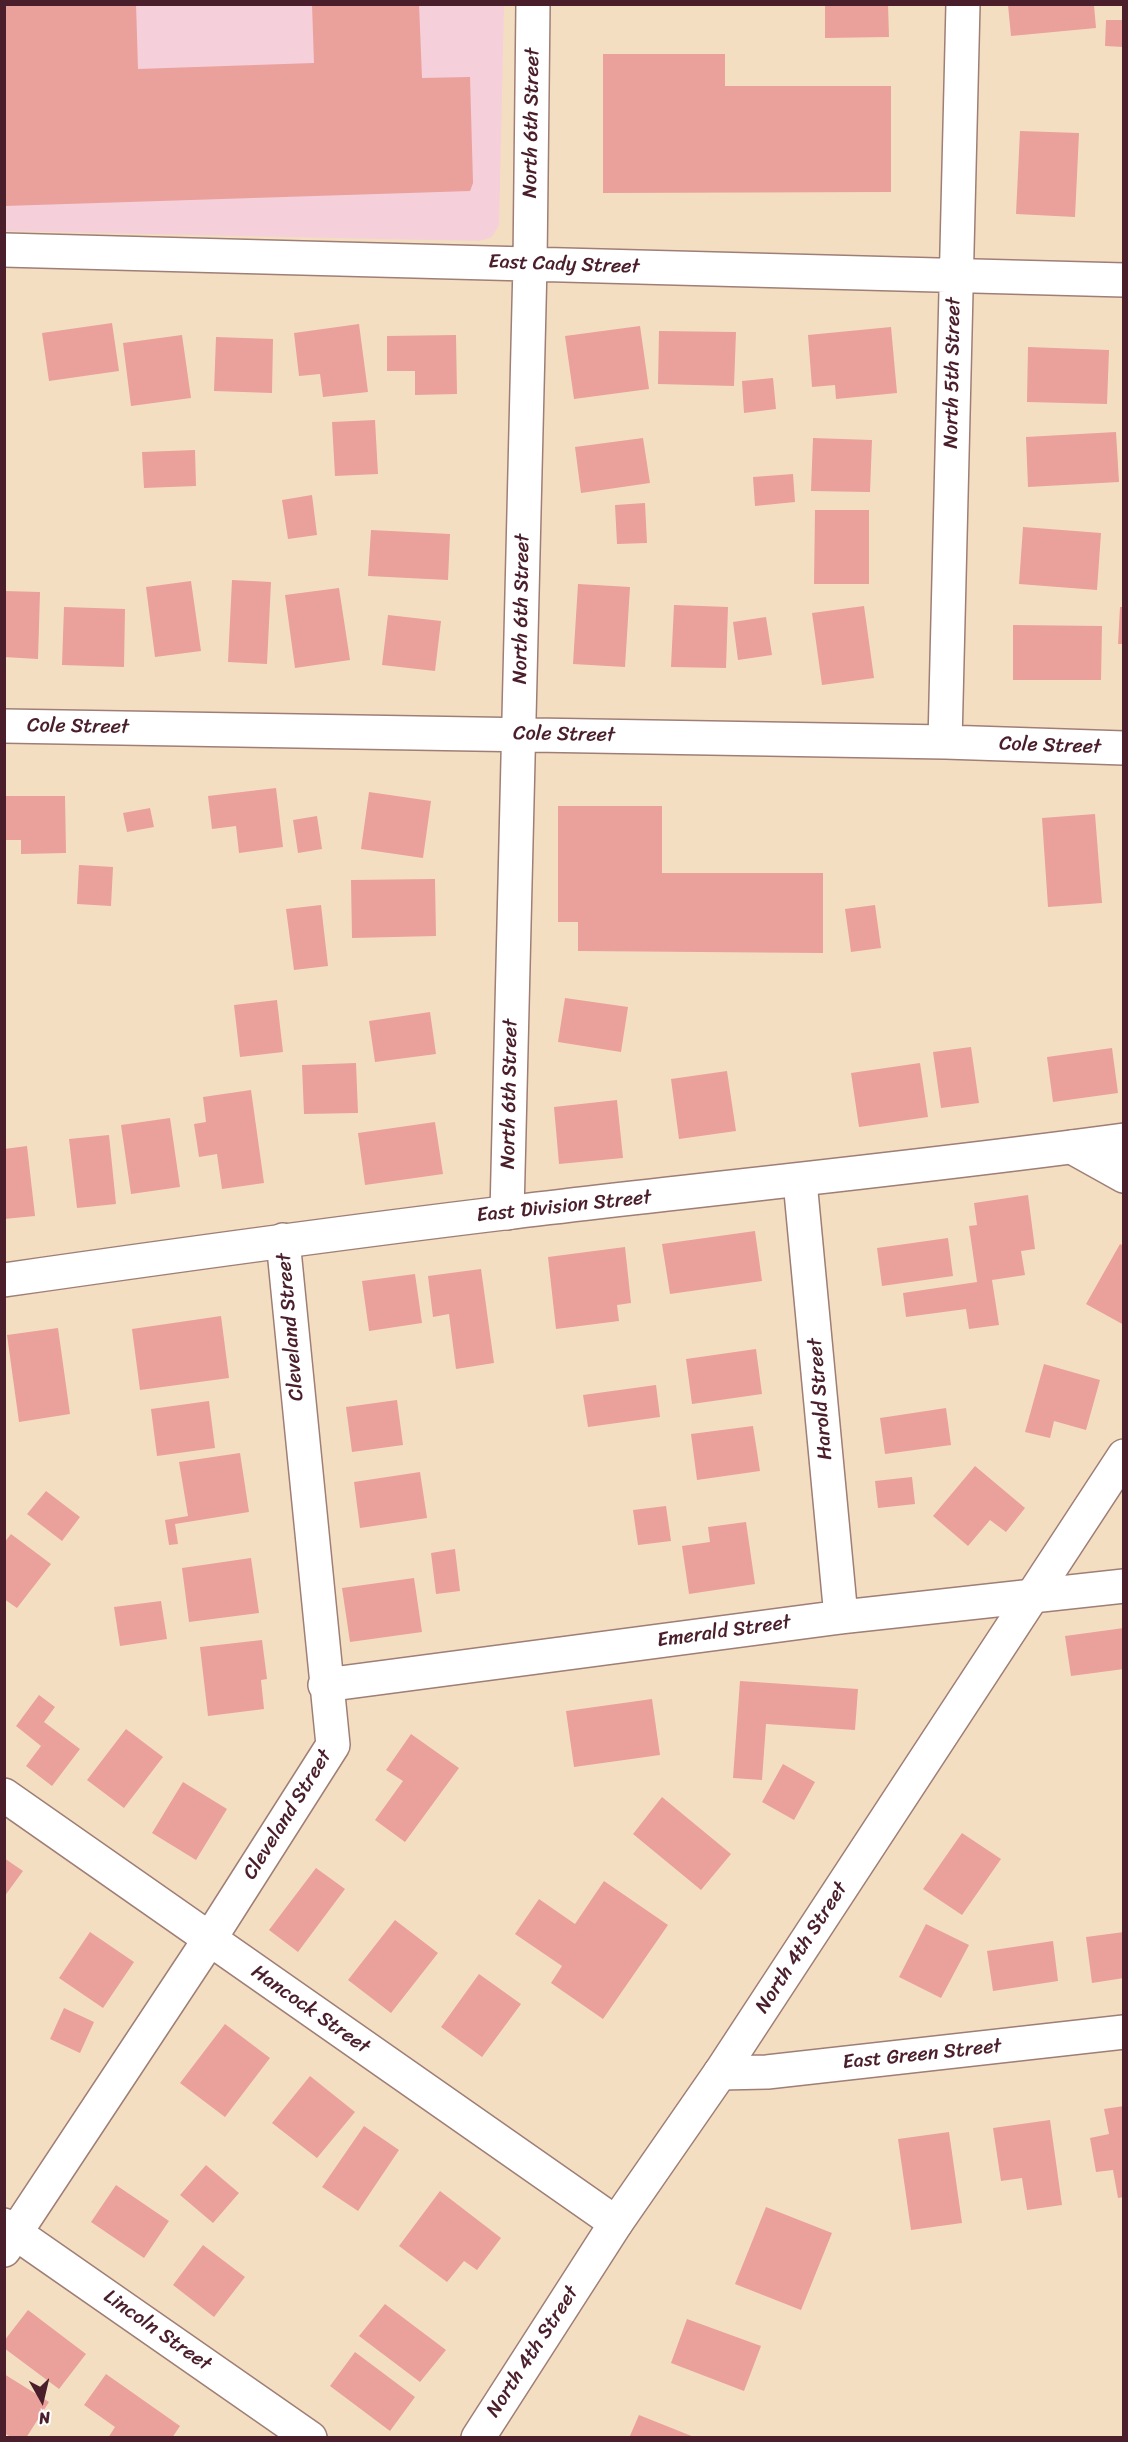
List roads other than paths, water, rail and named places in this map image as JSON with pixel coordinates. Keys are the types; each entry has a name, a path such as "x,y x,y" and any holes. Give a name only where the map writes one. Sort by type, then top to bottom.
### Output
{"street":[{"name":"North 6th Street","path":"507,1213 530,264 533,4"},
{"name":"North 5th Street","path":"945,742 963,4"},
{"name":"East Cady Street","path":"4,250 1124,280"},
{"name":"Cole Street","path":"4,726 945,742 1124,748"},
{"name":"East Division Street","path":"4,1280 283,1240 800,1181 1124,1140"},
{"path":"1072,1147 1124,1176"},
{"name":"Harold Street","path":"800,1181 841,1617"},
{"name":"Cleveland Street","path":"8,2236 209,1940 333,1745 325,1685 283,1240"},
{"name":"North 4th Street","path":"478,2438 616,2223 720,2073 1124,1456"},
{"name":"Emerald Street","path":"325,1685 841,1617 1124,1586"},
{"name":"Hancock Street","path":"4,1795 616,2223"},
{"name":"East Green Street","path":"720,2073 767,2072 1124,2032"},
{"name":"Lincoln Street","path":"8,2236 310,2438"}]}
